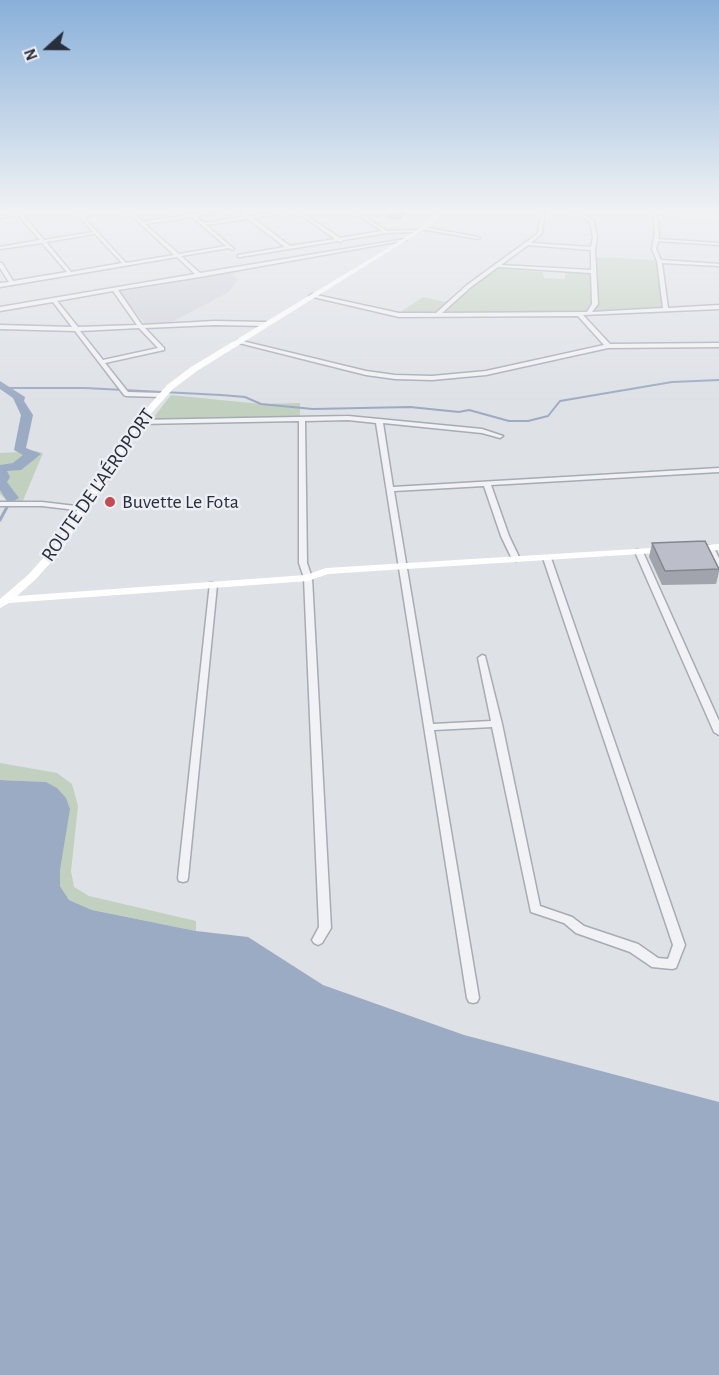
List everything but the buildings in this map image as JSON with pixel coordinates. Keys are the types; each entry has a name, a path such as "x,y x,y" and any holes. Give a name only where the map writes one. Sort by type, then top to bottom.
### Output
{"main road":[{"name":"ROUTE DE L'AÉROPORT","path":"4,602 58,548 139,422 162,395 194,369 345,276"},
{"path":"686,549 714,547"},
{"path":"4,602 308,578 326,571 674,550"}],"street":[{"path":"8,276 12,283"},
{"path":"0,285 52,276"},
{"path":"0,309 199,276"},
{"path":"437,315 469,286 484,276"},
{"path":"589,313 595,303 594,276"},
{"path":"661,276 666,310"},
{"path":"102,362 162,349 142,328 115,290"},
{"path":"312,296 399,315 579,314 719,307"},
{"path":"55,301 126,394 162,395"},
{"path":"579,314 608,346"},
{"path":"0,327 78,329 142,328 214,323 266,324"},
{"path":"238,342 366,373 432,378 486,373 608,346 719,345"},
{"path":"139,422 348,418 488,431 500,436"},
{"path":"302,419 303,563 308,578 325,927 318,939"},
{"path":"379,421 392,489 473,998"},
{"path":"392,489 719,470"},
{"path":"487,484 505,536 516,559"},
{"path":"0,504 42,504 84,508"},
{"path":"714,547 719,566"},
{"path":"639,552 719,732"},
{"path":"482,658 535,909 568,920 580,930 634,948 656,963 672,964 679,945 546,558"},
{"path":"183,878 213,585"},
{"path":"429,727 496,724"}],"shaded area":[{"path":"213,276 235,276 238,280 229,292 170,323 146,325 119,292"}],"green space":[{"path":"481,276 544,276 565,279 565,276 659,276 663,308 586,312 399,313 423,297 445,302"},
{"path":"171,395 261,404 300,403 300,419 150,422"},
{"path":"36,451 43,453 22,503 9,503 0,494 0,453"},
{"path":"0,763 57,773 72,784 78,806 71,871 74,887 89,896 196,921 196,931 92,910 69,900 60,886 46,782 0,780"}],"water":[{"path":"0,780 46,782 57,788 66,798 70,809 60,870 60,886 69,900 92,910 196,931 248,937 323,985 464,1035 719,1102 719,1375 0,1375"}],"waterway":[{"path":"8,388 85,388 221,395 245,397 261,404 313,409 410,407 459,412 469,410 509,421 528,421 548,416 560,401 672,382 719,380"},
{"path":"0,384 19,397 18,401 27,415 20,450 35,454 24,459 17,467 2,468 0,473 4,477 1,482 12,498"},
{"path":"6,509 12,498"},
{"path":"0,520 7,507"}],"place":[{"name":"Buvette Le Fota","path":"110,502"}]}
